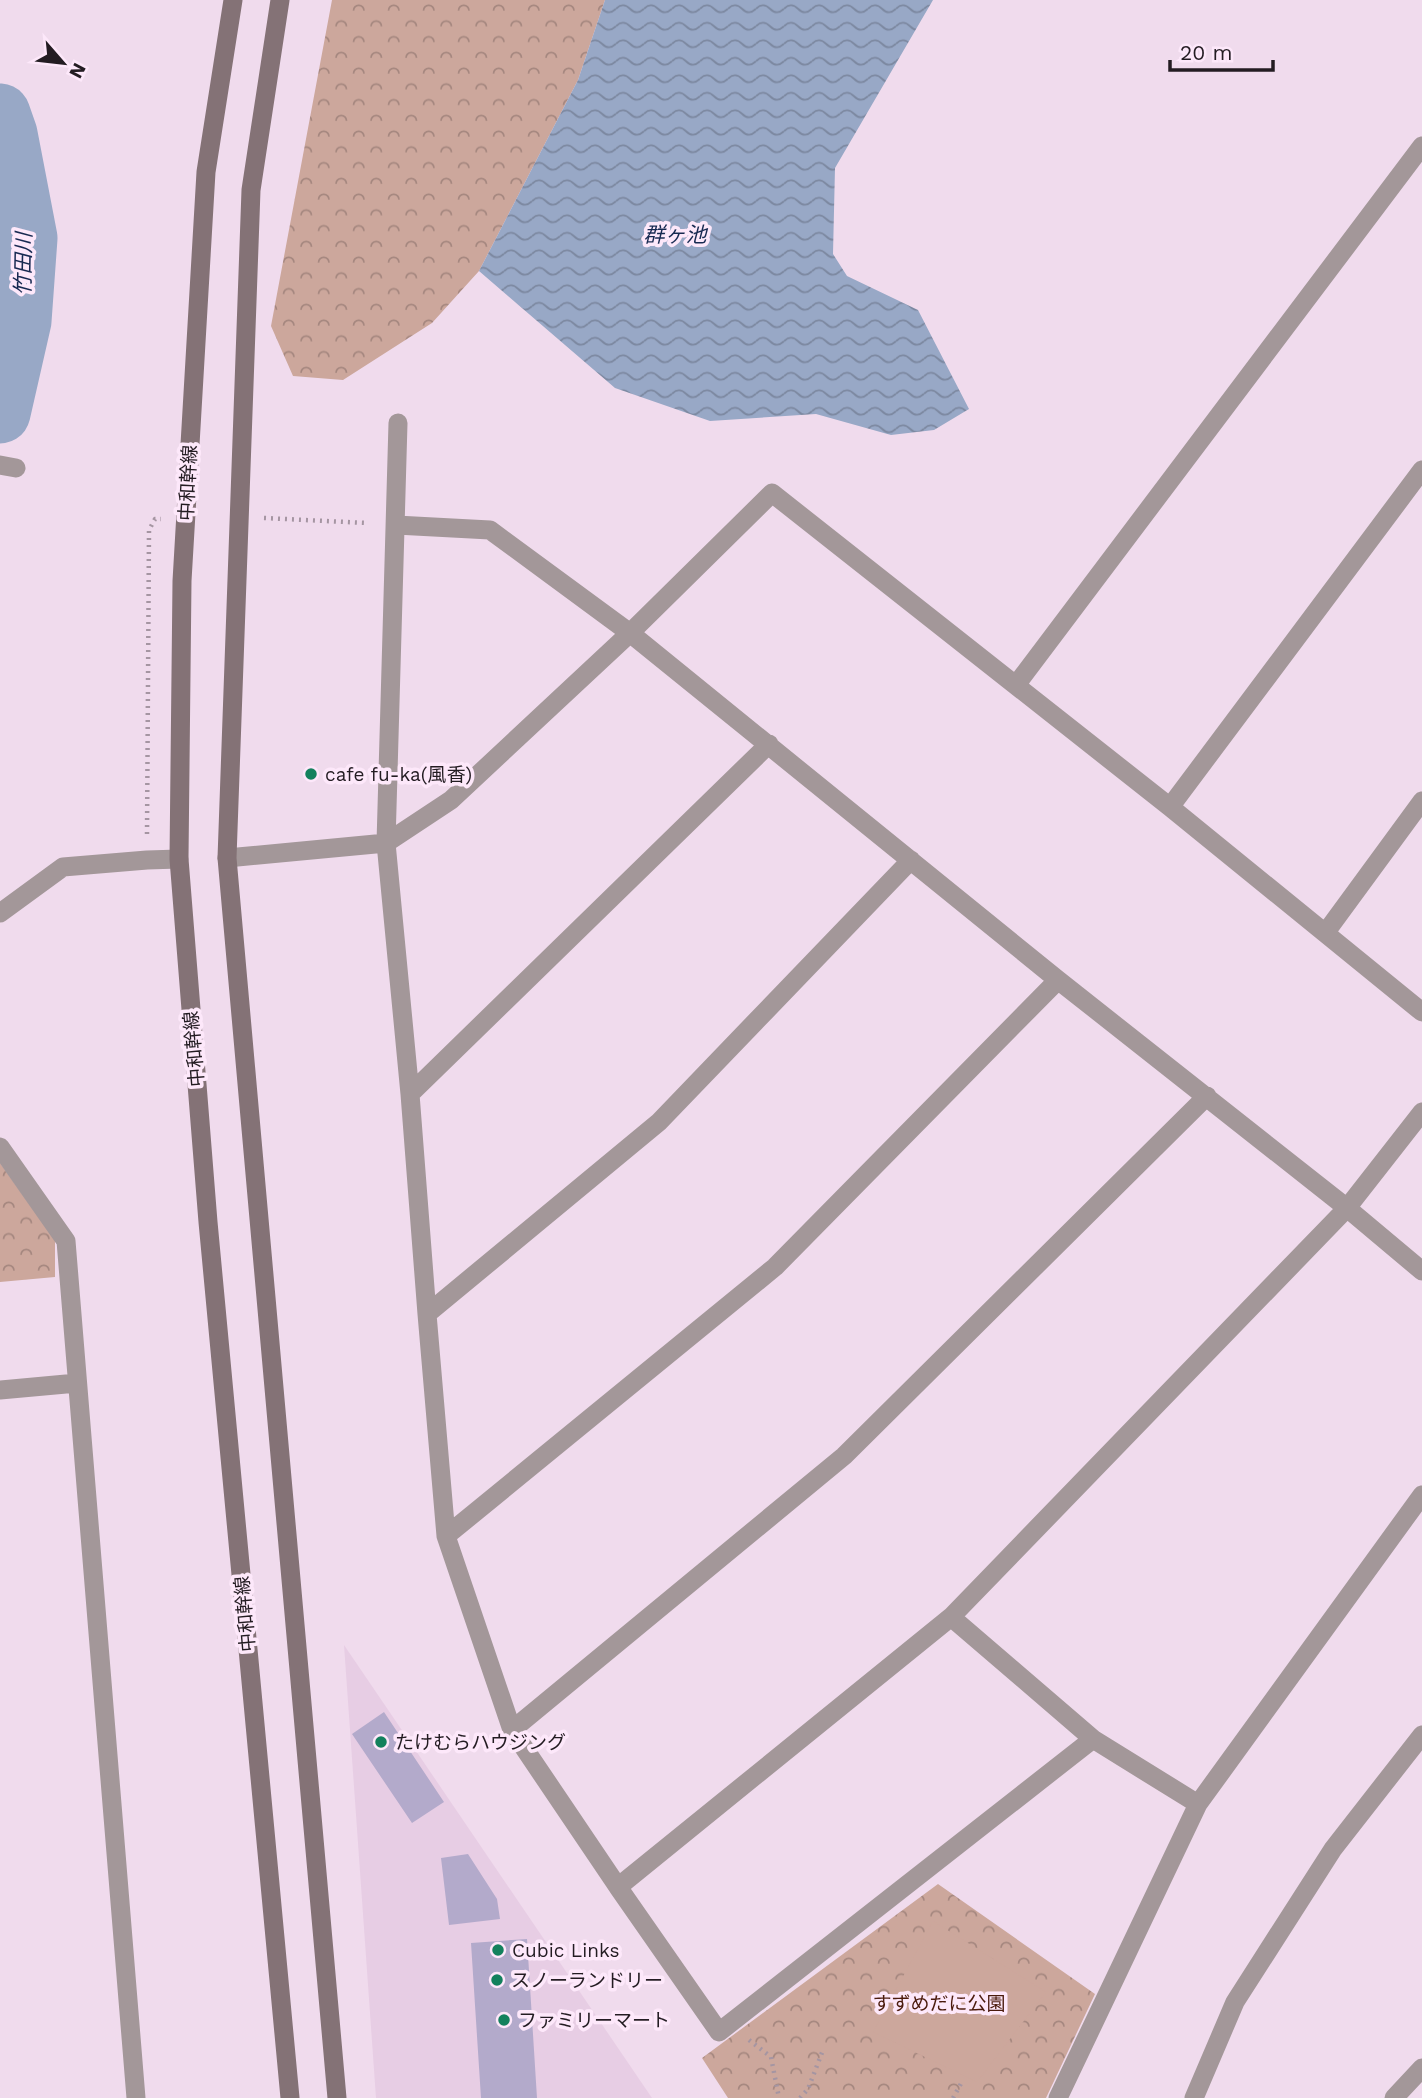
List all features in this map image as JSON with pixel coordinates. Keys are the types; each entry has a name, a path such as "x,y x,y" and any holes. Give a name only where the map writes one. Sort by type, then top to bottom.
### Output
{"main road":[{"name":"中和幹線","path":"233,0 205,173 182,581 178,859 209,1236 290,2098"},
{"path":"280,0 251,190 228,858 337,2098"}],"street":[{"path":"1016,685 1422,146"},
{"path":"398,423 386,843 410,1094 446,1536 512,1730 719,2032 1093,1739"},
{"path":"1170,807 1422,470"},
{"path":"228,858 386,843 451,800 630,633 772,494 1170,807 1422,1012"},
{"path":"396,525 490,530 630,633 1422,1271"},
{"path":"410,1094 769,744"},
{"path":"1326,932 1422,801"},
{"path":"0,913 63,867 178,859"},
{"path":"427,1314 659,1122 911,860"},
{"path":"446,1536 775,1267 1058,980"},
{"path":"512,1730 844,1456 1207,1096"},
{"path":"618,1886 951,1617 1347,1208 1422,1112"},
{"path":"0,1147 65,1241 136,2098"},
{"path":"0,1390 77,1383"},
{"path":"1058,2098 1198,1804 1422,1495"},
{"path":"951,1617 1093,1739 1198,1804"},
{"path":"1194,2098 1235,2002 1333,1849 1422,1735"},
{"path":"1394,2098 1422,2068"}],"path":[{"path":"291,518 396,525"},
{"path":"147,860 149,530 155,519"},
{"path":"741,2035 771,2057 779,2098"},
{"path":"800,2098 808,2089 823,2050"},
{"path":"953,2098 963,2080"}],"shaded area":[{"path":"344,1645 652,2098 376,2098"}],"green space":[{"path":"332,0 605,0 578,80 479,271 432,323 343,380 293,376 271,326"},
{"path":"0,1163 55,1240 55,1277 0,1282"},
{"name":"すずめだに公園","path":"938,1884 1095,1994 1046,2098 728,2098 702,2058"},
{"path":"933,1921 1046,1992 977,2082 873,2032"}],"water":[{"name":"群ヶ池","path":"605,0 933,0 835,168 833,254 847,276 918,310 969,409 934,430 891,435 816,414 710,421 615,388 479,271 578,80"}],"building":[{"path":"384,1712 444,1802 412,1823 352,1734"},
{"path":"468,1854 497,1899 500,1919 449,1925 441,1858"},
{"name":"ファミリーマート","path":"527,1939 537,2098 481,2098 471,1943"}],"waterway":[{"name":"竹田川","path":"0,114 7,134 27,238 21,321 0,413"}],"place":[{"name":"cafe fu-ka(風香)","path":"311,774"},
{"name":"たけむらハウジング","path":"381,1742"},
{"name":"Cubic Links","path":"498,1950"},
{"name":"スノーランドリー","path":"497,1980"},
{"name":"ファミリーマート","path":"504,2020"}]}
